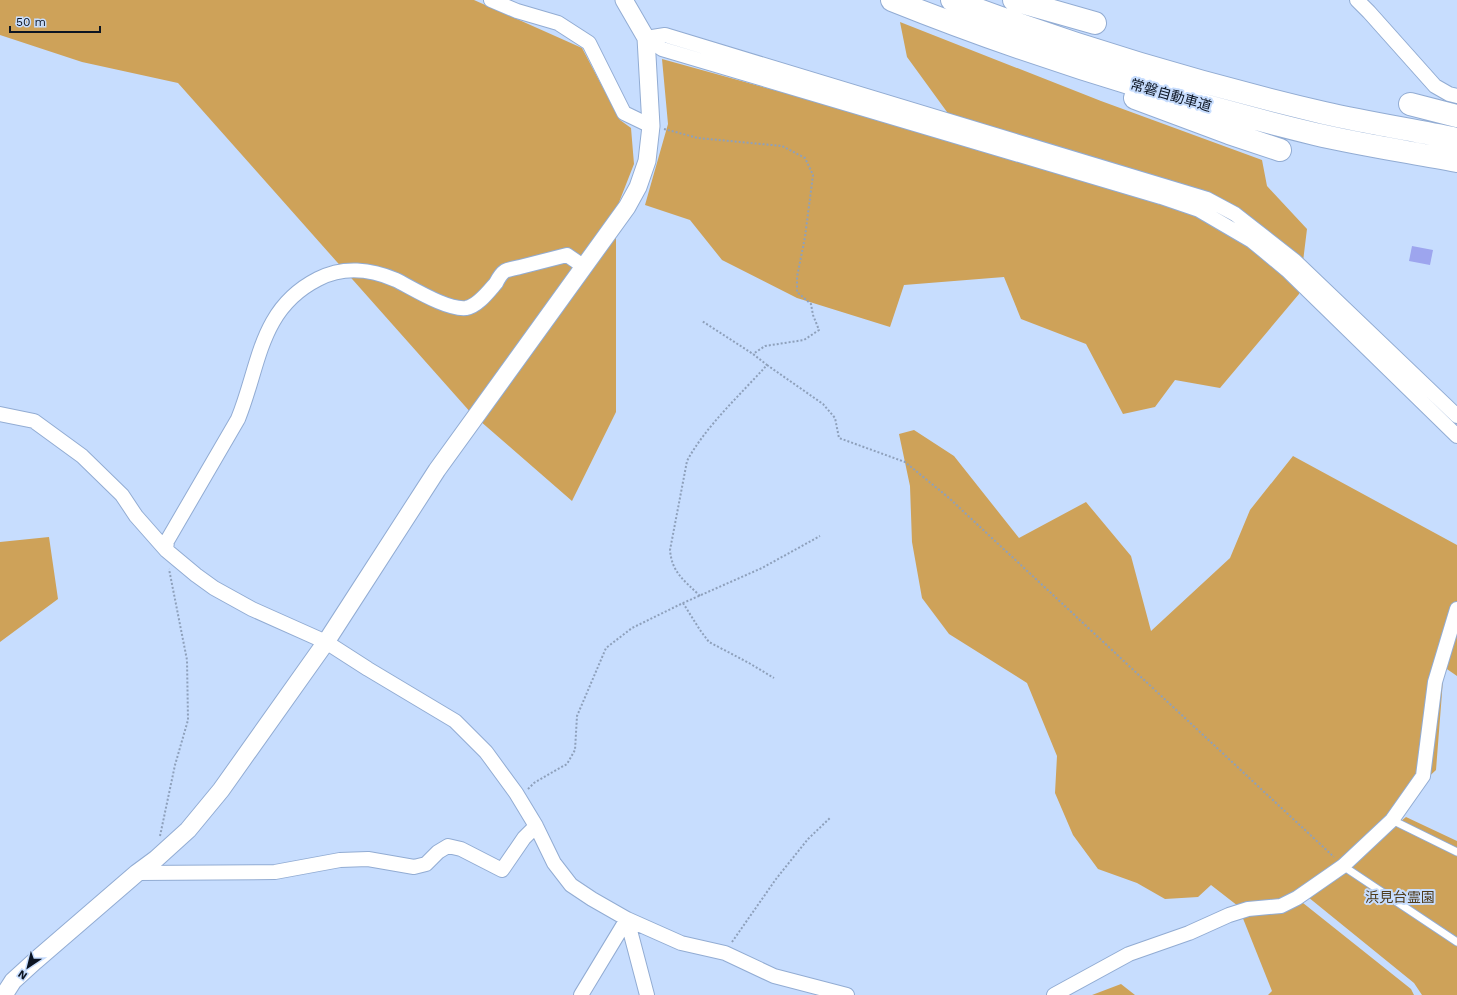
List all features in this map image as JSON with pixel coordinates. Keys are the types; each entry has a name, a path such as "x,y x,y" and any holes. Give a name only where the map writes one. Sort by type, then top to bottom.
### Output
{"highway":[{"name":"常磐自動車道","path":"892,0 1013,46 1113,78 1316,134 1457,161"},
{"name":"常磐自動車道","path":"952,0 1017,25 1139,64 1241,92 1326,113 1457,139"},
{"path":"1014,0 1095,23"},
{"path":"1013,46 1110,89 1229,133 1280,150"},
{"path":"1410,104 1457,116"}],"street":[{"path":"491,0 517,11 558,23 589,43 624,113 651,126"},
{"path":"624,0 646,38 662,49 1199,210 1252,241 1287,270 1457,436"},
{"path":"1357,0 1370,12 1435,86 1449,94 1457,96"},
{"path":"646,38 665,36 1206,199 1235,214 1295,261 1457,416"},
{"path":"4,995 13,982 35,960 137,873 156,859 188,830 221,790 326,642 437,470 627,207 638,187 647,161 651,126 646,38"},
{"path":"166,550 167,541 238,419 246,398 260,347 272,321 282,305 293,294 311,282 328,274 355,270 375,272 440,302 459,308 468,308 489,292 505,271 567,255 583,266"},
{"path":"0,414 34,422 82,456 122,495 136,516 166,550 214,588 252,609 326,642 368,670 455,721 486,752 519,798 536,826 554,863 571,885 627,919 681,943 725,953 774,976 847,995"},
{"path":"1054,995 1130,954 1189,933 1228,915 1248,909 1281,906 1297,898 1343,866 1392,820 1423,776 1435,682 1457,609"},
{"path":"137,873 274,872 340,860 368,858 414,867 426,864 438,852 448,846 461,849 502,870 524,838 536,826"},
{"path":"582,995 627,919"},
{"path":"627,919 647,995"}],"lane":[{"path":"1392,820 1457,852"},
{"path":"1343,866 1457,942"}],"path":[{"path":"651,126 698,138 782,146 805,158 813,175 806,237 797,277 797,292 811,304 813,315 819,330 804,340 765,346 753,354"},
{"path":"702,321 753,354 823,404 835,418 839,438 905,462 949,498 1343,866"},
{"path":"700,596 675,571 671,561 670,550 687,461 705,433 767,365"},
{"path":"519,798 534,783 567,764 575,750 577,716 606,648 632,628 683,603 762,568 820,536"},
{"path":"156,859 175,765 188,720 187,660 166,550"},
{"path":"683,603 709,642 774,678"},
{"path":"725,953 776,879 808,839 831,816"}],"green space":[{"path":"0,0 474,0 582,48 620,120 631,128 634,164 616,210 616,412 572,501 472,414 178,83 82,62 0,35"},
{"path":"900,22 1101,101 1262,160 1267,186 1307,229 1299,294 1220,388 1175,380 1155,407 1123,414 1086,344 1021,319 1004,277 904,285 890,327 797,298 722,260 690,220 645,205 668,124 662,59 944,137 947,112 907,57"},
{"path":"914,430 954,456 1019,538 1086,502 1131,556 1151,631 1230,558 1250,510 1293,456 1457,545 1457,676 1444,667 1436,770 1298,899 1411,989 1414,995 1268,995 1272,991 1238,906 1211,885 1198,897 1165,899 1137,883 1098,869 1073,835 1055,793 1057,756 1027,683 949,634 922,598 912,542 910,486 899,434"},
{"path":"49,537 58,599 0,642 0,542"},
{"name":"浜見台霊園","path":"1406,817 1457,841 1457,995 1422,995 1414,983 1308,897"},
{"path":"1121,984 1135,995 1092,995"}],"building":[{"path":"1412,246 1433,250 1430,265 1409,261"}]}
